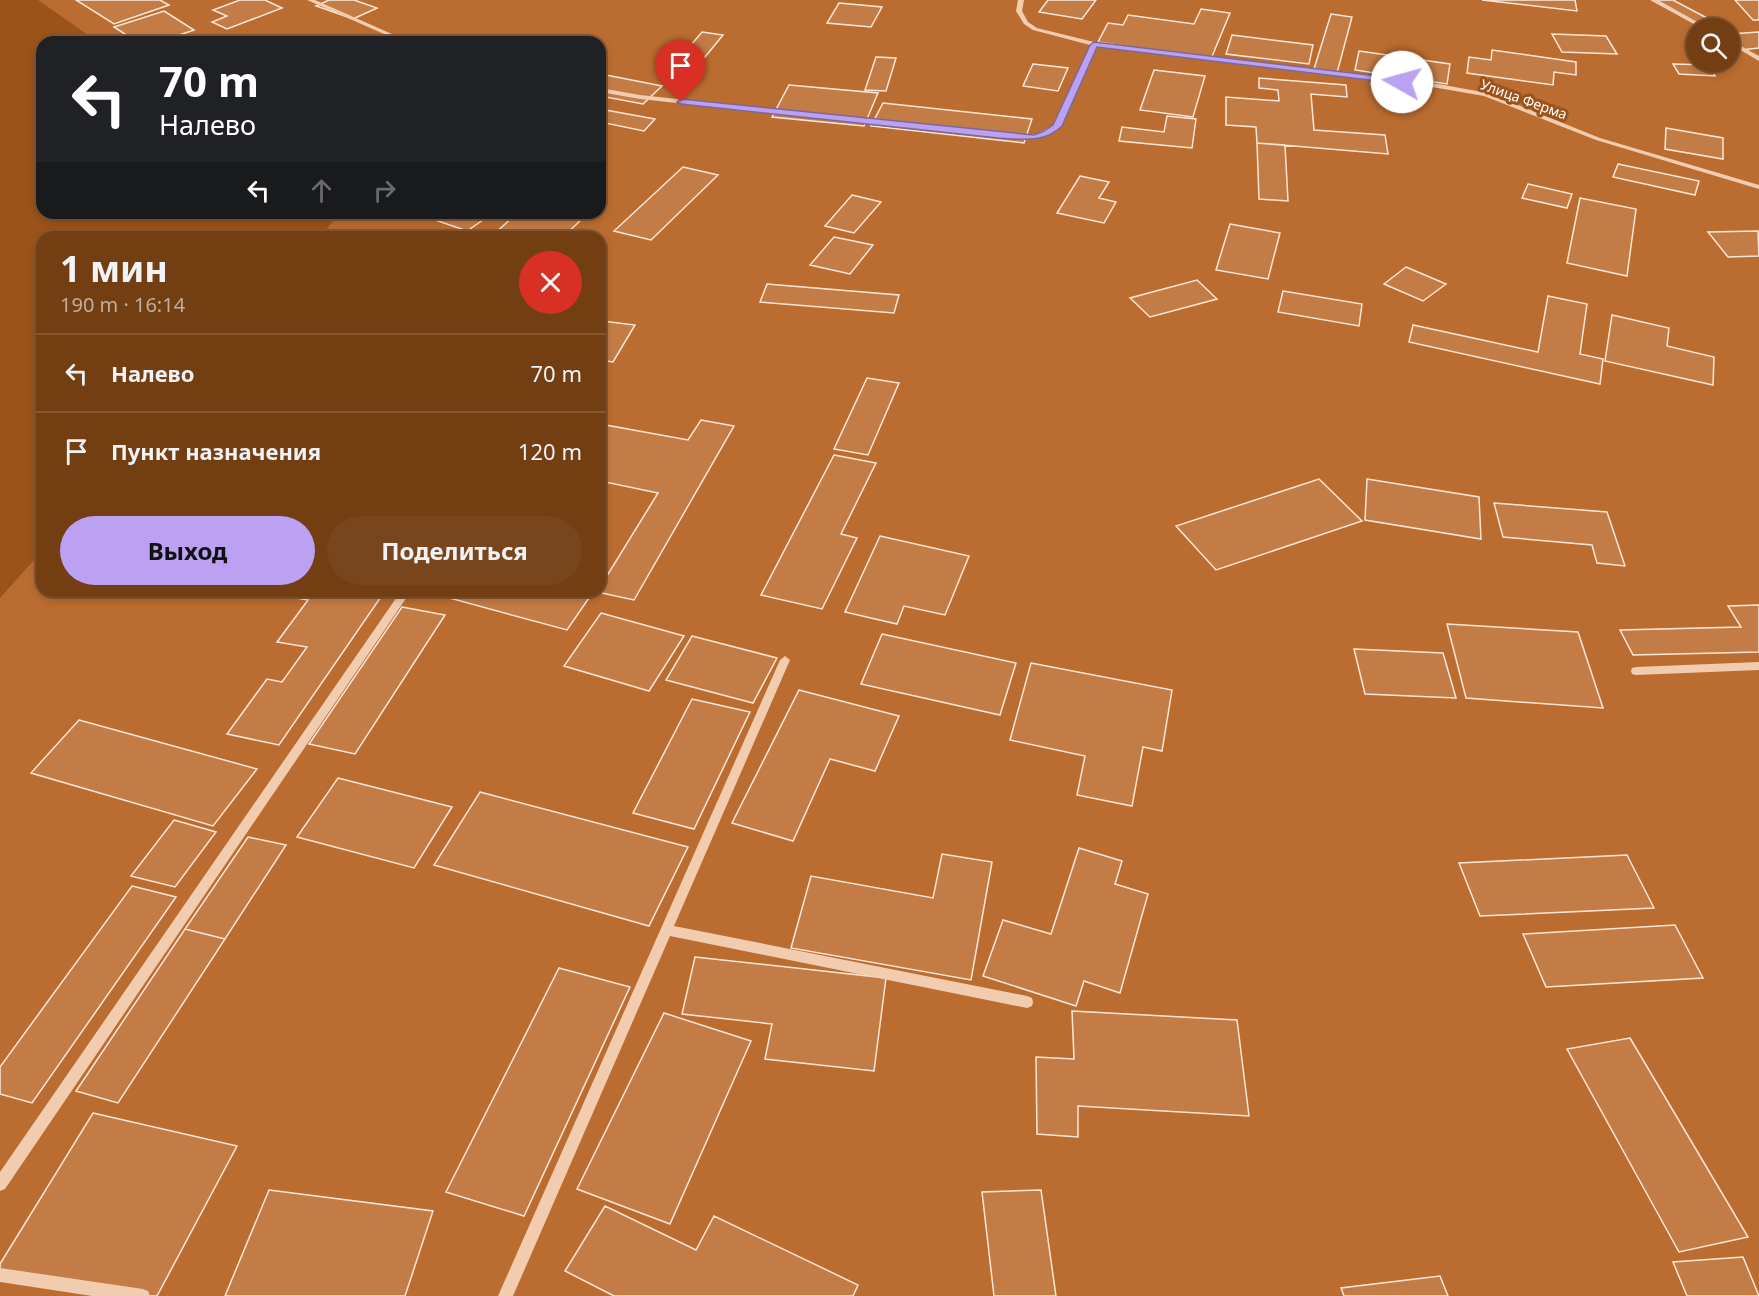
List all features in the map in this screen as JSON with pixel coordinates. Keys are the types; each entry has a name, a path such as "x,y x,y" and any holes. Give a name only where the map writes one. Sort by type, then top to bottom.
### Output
{"lane":[{"path":"310,0 393,36"},
{"name":"Улица Ферма","path":"1021,0 1019,11 1026,23 1035,28 1094,45 1486,94 1598,139 1759,187"},
{"path":"1653,0 1686,18"},
{"path":"606,91 640,97 998,136 1034,137 1048,133 1057,126 1094,45"},
{"path":"1740,48 1759,59"},
{"path":"0,1184 402,597"},
{"path":"505,1296 785,660"},
{"path":"1636,671 1759,666"},
{"path":"667,930 1027,1002"},
{"path":"0,1275 143,1296"}],"shaded area":[{"path":"38,0 1759,0 1759,1296 0,1296 0,598 36,558 36,597 606,597 606,231 325,231 335,219 606,219 606,36 89,36"}],"building":[{"path":"76,0 160,0 169,5 114,24"},
{"path":"240,0 265,0 282,8 227,29 212,22 227,16 213,10"},
{"path":"329,0 354,0 377,8 353,19 316,6"},
{"path":"1048,0 1096,0 1082,19 1039,12"},
{"path":"1482,0 1575,0 1577,11"},
{"path":"1652,0 1673,0 1707,18 1686,18"},
{"path":"1735,0 1759,0 1759,20 1753,20"},
{"path":"839,3 882,7 871,27 827,23"},
{"path":"1201,9 1230,13 1211,59 1098,42 1108,23 1123,25 1128,15 1194,24"},
{"path":"164,11 194,30 176,36 128,36 114,27"},
{"path":"1331,14 1352,17 1337,73 1314,69"},
{"path":"702,32 723,35 701,62 679,59"},
{"path":"1759,32 1759,48 1741,50 1740,33"},
{"path":"1552,34 1606,36 1617,54 1562,52"},
{"path":"1232,35 1313,45 1309,64 1226,54"},
{"path":"1492,50 1576,62 1576,75 1554,72 1553,85 1467,73 1469,57 1491,60"},
{"path":"1359,51 1450,64 1447,84 1355,70"},
{"path":"876,57 896,58 886,91 865,90"},
{"path":"1033,64 1068,68 1058,91 1023,86"},
{"path":"1673,64 1686,64 1686,72 1713,72 1715,76 1679,74"},
{"path":"1154,70 1205,76 1193,117 1140,110"},
{"path":"606,75 662,86 643,104 606,97"},
{"path":"1259,78 1346,85 1347,97 1311,94 1314,130 1385,135 1388,154 1257,143 1256,127 1226,125 1226,97 1279,101 1278,90 1259,88"},
{"path":"789,85 878,93 864,126 772,117"},
{"path":"883,103 1032,119 1024,143 871,126"},
{"path":"606,110 655,119 644,131 606,123"},
{"path":"1167,116 1196,119 1192,148 1119,141 1122,127 1164,132"},
{"path":"1666,128 1723,138 1723,159 1665,149"},
{"path":"1257,143 1285,145 1288,201 1259,199"},
{"path":"1618,164 1699,181 1695,195 1613,177"},
{"path":"683,167 718,175 651,240 614,231"},
{"path":"1080,176 1109,182 1099,198 1116,202 1104,223 1057,213"},
{"path":"1528,184 1572,194 1567,208 1522,198"},
{"path":"852,195 881,202 854,233 825,226"},
{"path":"1580,198 1636,209 1627,276 1567,263"},
{"path":"432,219 484,219 467,231"},
{"path":"510,219 580,221 569,231 498,231"},
{"path":"1230,224 1280,233 1268,279 1216,270"},
{"path":"1758,231 1759,256 1728,257 1708,232"},
{"path":"834,237 873,245 850,274 810,265"},
{"path":"1406,267 1446,284 1423,301 1384,284"},
{"path":"1197,280 1217,299 1150,317 1130,298"},
{"path":"767,284 899,295 894,313 760,302"},
{"path":"1283,291 1362,304 1359,326 1278,312"},
{"path":"1548,296 1587,304 1580,354 1603,359 1600,384 1409,342 1413,325 1538,352"},
{"path":"1612,315 1669,328 1667,346 1714,357 1713,385 1605,361"},
{"path":"606,321 635,325 613,362 606,361"},
{"path":"867,378 899,383 868,455 834,449"},
{"path":"701,420 734,426 634,600 606,594 606,577 658,493 606,482 606,425 688,440"},
{"path":"834,455 876,463 841,534 857,538 822,609 761,595"},
{"path":"1319,479 1362,521 1216,570 1176,526"},
{"path":"1367,479 1479,497 1481,539 1365,520"},
{"path":"1494,503 1607,512 1625,566 1597,563 1592,545 1503,537"},
{"path":"880,536 969,556 945,615 904,606 897,624 845,612"},
{"path":"291,597 381,597 279,745 227,734 267,679 282,682 307,647 277,642 308,600"},
{"path":"446,597 590,597 567,630"},
{"path":"1759,605 1759,652 1633,655 1620,630 1741,627 1728,606"},
{"path":"402,607 445,615 355,754 309,744"},
{"path":"601,613 684,636 649,691 564,666"},
{"path":"1447,624 1578,632 1603,708 1466,698"},
{"path":"882,634 1016,663 1000,715 861,684"},
{"path":"692,636 777,658 753,703 666,680"},
{"path":"1354,649 1443,653 1456,698 1365,694"},
{"path":"1031,663 1172,690 1162,751 1143,747 1132,806 1077,795 1085,756 1010,740"},
{"path":"799,690 899,716 875,771 830,759 793,841 732,823"},
{"path":"692,699 750,712 694,829 633,813"},
{"path":"79,720 257,769 213,826 31,773"},
{"path":"338,778 452,807 414,868 297,837"},
{"path":"480,792 688,847 649,926 434,865"},
{"path":"174,820 216,832 175,887 131,876"},
{"path":"248,837 286,845 225,939 185,929"},
{"path":"1079,848 1122,861 1115,884 1148,894 1120,993 1084,981 1076,1006 983,976 1003,920 1051,934"},
{"path":"942,854 992,862 971,980 791,948 811,876 933,898"},
{"path":"1627,855 1654,908 1480,916 1459,863"},
{"path":"132,886 176,897 32,1103 0,1094 0,1067"},
{"path":"1675,925 1703,978 1546,987 1523,934"},
{"path":"185,929 225,939 118,1103 76,1091"},
{"path":"695,957 886,978 874,1071 765,1059 772,1024 682,1014"},
{"path":"559,968 630,987 524,1216 446,1192"},
{"path":"1072,1011 1237,1020 1249,1116 1078,1106 1078,1137 1037,1134 1036,1057 1074,1059"},
{"path":"664,1013 751,1041 670,1224 577,1189"},
{"path":"1630,1038 1748,1237 1679,1252 1567,1049"},
{"path":"93,1113 237,1146 157,1296 110,1296 0,1270 0,1264"},
{"path":"269,1190 433,1211 405,1296 225,1296"},
{"path":"1041,1190 1056,1296 994,1296 982,1192"},
{"path":"605,1206 696,1250 714,1216 858,1285 853,1296 614,1296 565,1271"},
{"path":"1743,1257 1759,1296 1687,1296 1673,1262"},
{"path":"1440,1276 1448,1296 1344,1296 1341,1288"}],"route":[{"path":"681,102 998,136 1034,137 1048,133 1057,126 1094,45 1402,82"}]}
